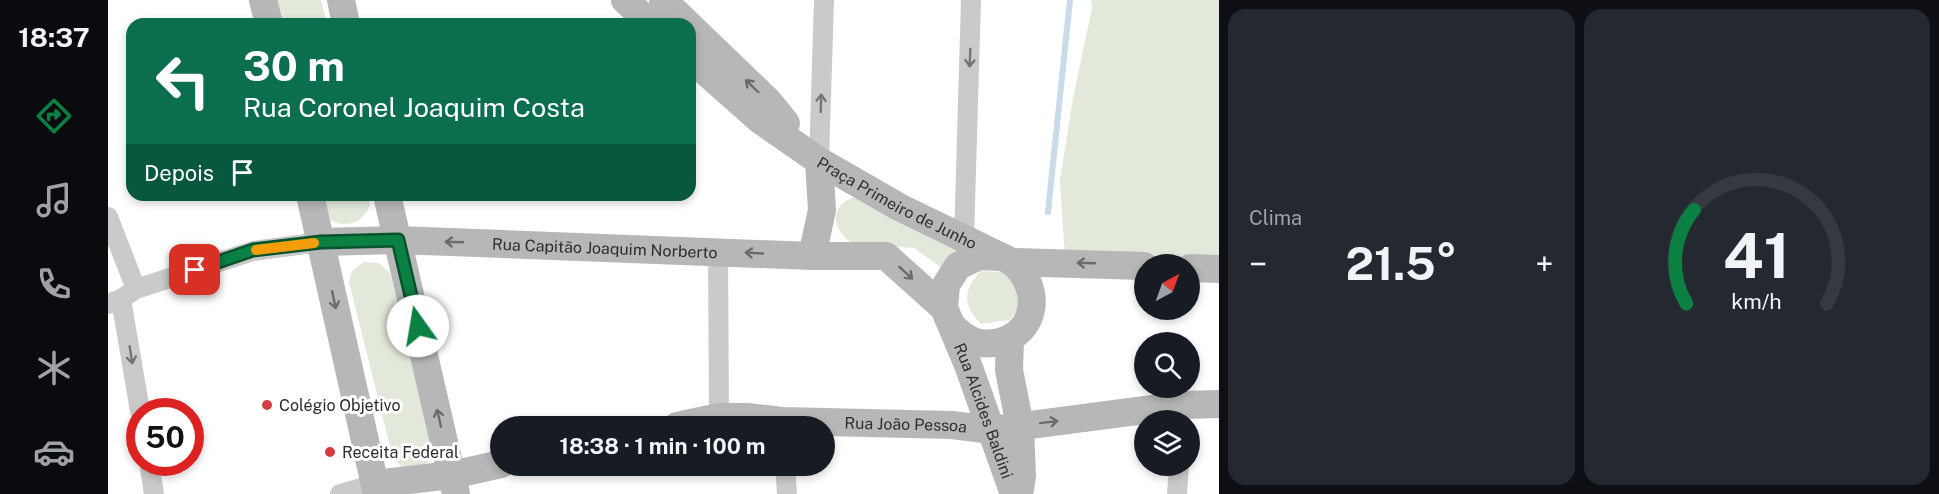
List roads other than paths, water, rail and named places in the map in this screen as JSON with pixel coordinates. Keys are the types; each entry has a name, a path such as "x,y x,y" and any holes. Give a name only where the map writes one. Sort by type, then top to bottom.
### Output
{"main road":[{"path":"264,0 268,18"},
{"path":"341,0 345,18"},
{"path":"625,0 644,18"},
{"path":"663,0 682,18"},
{"path":"696,32 768,101 819,161"},
{"path":"696,63 760,120 819,161"},
{"name":"Praça Primeiro de Junho","path":"819,161 894,204 1007,259"},
{"name":"Praça Primeiro de Junho","path":"812,256 822,213 819,161"},
{"path":"894,204 871,194 855,192 841,194 829,201 822,213 841,242 855,250 886,256 970,340 990,344 1010,339 1025,325 1032,306 1030,285 1019,268 1007,259"},
{"path":"311,201 376,489 454,484 490,469"},
{"path":"388,201 454,484"},
{"name":"Rua Capitão Joaquim Norberto","path":"321,242 398,240 812,256"},
{"path":"812,256 881,256"},
{"path":"949,318 946,285 958,266 979,256 1134,265"},
{"path":"1200,268 1219,269"},
{"name":"Rua Alcides Baldini","path":"949,318 992,430 1012,494"},
{"name":"Rua Alcides Baldini","path":"1010,339 1009,370 1020,426 1022,476 1019,494"},
{"name":"Rua João Pessoa","path":"1191,410 1219,404"},
{"name":"Rua João Pessoa","path":"835,424 952,425 992,430 1134,416"},
{"path":"952,425 978,444 992,461 1012,494"}],"street":[{"path":"819,161 824,0"},
{"path":"964,239 971,0"},
{"path":"108,217 138,398"},
{"path":"122,297 253,250 321,242"},
{"path":"718,251 719,416"},
{"path":"151,476 154,494"},
{"path":"786,476 787,494"},
{"path":"1177,494 1178,476"},
{"path":"340,494 376,489"}],"waterway":[{"path":"1048,212 1070,0"}],"place":[{"name":"Colégio Objetivo","path":"267,405"},
{"name":"Receita Federal","path":"330,452"}]}
